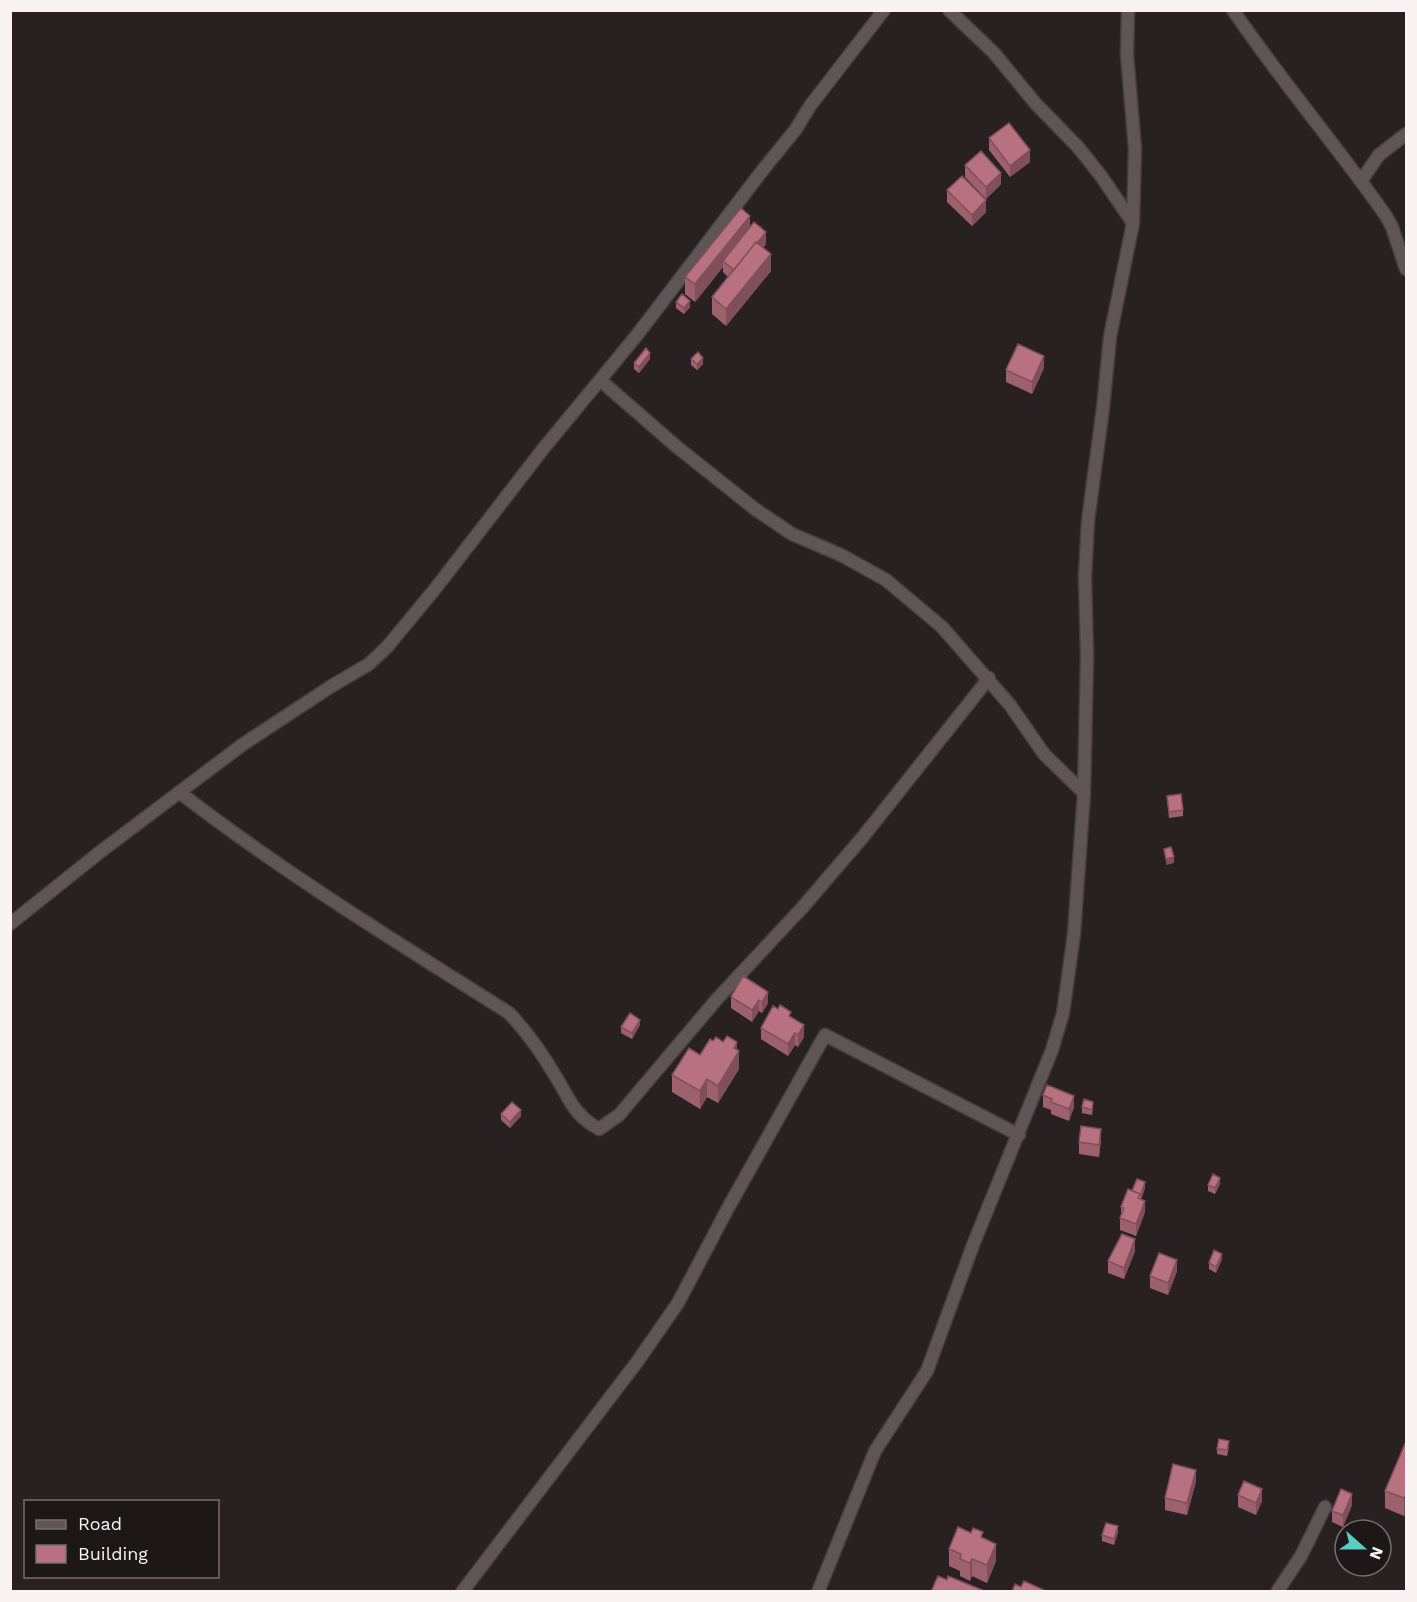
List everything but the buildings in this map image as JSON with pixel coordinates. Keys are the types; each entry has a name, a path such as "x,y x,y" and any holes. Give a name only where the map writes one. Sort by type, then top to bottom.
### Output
{"street":[{"path":"10,924 46,893 179,792 242,746 330,687 369,664 387,647 796,129 810,106 884,10"},
{"path":"949,10 994,53 1036,104 1078,147 1133,223"},
{"path":"818,1592 876,1451 927,1371 974,1245 1053,1050 1062,1013 1074,934 1084,793 1087,656 1085,576 1088,521 1110,337 1133,223 1135,149 1127,55 1128,10"},
{"path":"1233,10 1361,181 1392,227 1407,269"},
{"path":"1361,181 1378,156 1407,134"},
{"path":"600,380 677,447 755,509 792,534 841,555 886,580 942,627 1010,705 1044,754 1084,793"},
{"path":"179,792 234,834 338,905 509,1013 527,1032 575,1111 586,1122 599,1129 619,1115 717,999 802,908 862,838 988,678"},
{"path":"462,1592 637,1362 678,1303 728,1208 825,1035 1019,1135"},
{"path":"1277,1592 1300,1557 1325,1507"}]}
